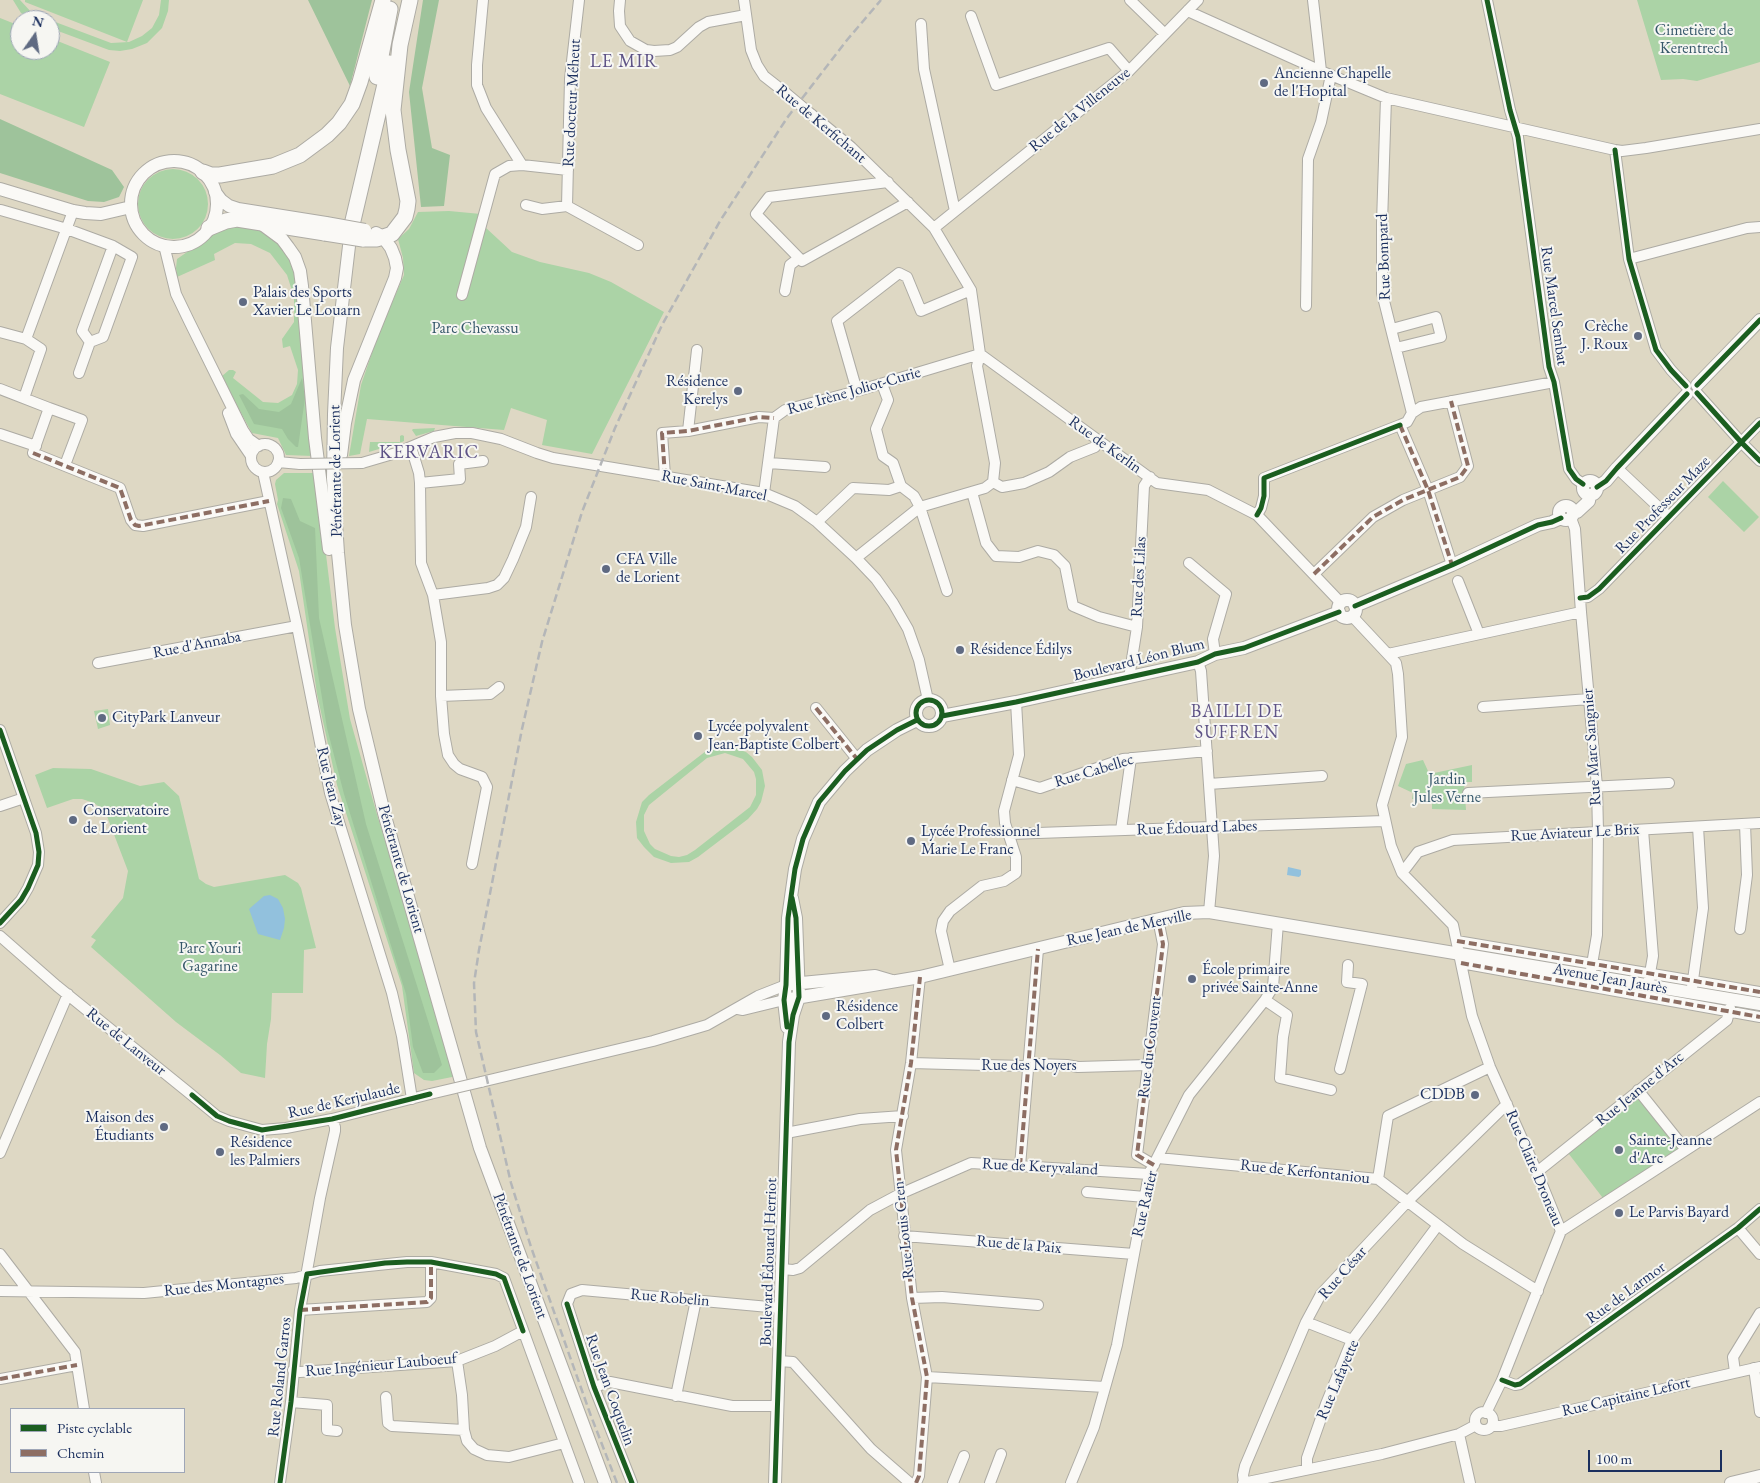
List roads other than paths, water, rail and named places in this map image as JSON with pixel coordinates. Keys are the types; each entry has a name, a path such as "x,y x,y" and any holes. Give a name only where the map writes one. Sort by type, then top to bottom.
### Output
{"highway":[{"path":"203,172 211,175 220,175 273,166 300,155 327,135 339,123 352,104 368,58 383,0"},
{"name":"Pénétrante de Lorient","path":"360,233 366,135 392,0"},
{"name":"Pénétrante de Lorient","path":"360,233 374,134 403,0"},
{"path":"209,228 231,220 325,228 383,237 392,234 405,217 408,201 398,150 393,110 400,45 410,0"}],"main road":[{"path":"215,192 215,214 209,228 199,238 186,244 164,245 150,239 139,229 131,207 132,194 138,180 155,165 168,161 177,161 190,164 203,172 221,200 229,206 325,228"},
{"path":"4,190 73,211 101,214 131,207"},
{"path":"259,222 282,239 295,257 300,271 315,438 333,590 345,625"},
{"name":"Pénétrante de Lorient","path":"360,233 337,348 333,478 345,625 359,709 371,761 480,1148 605,1483"},
{"path":"338,553 341,513 342,442 348,402 359,366 395,278 397,268 391,248 383,237"},
{"path":"1340,608 1344,618 1354,611 1589,501 1589,488 1602,486 1692,389 1760,320"},
{"name":"Boulevard Léon Blum","path":"942,716 1016,702 1198,662 1215,654 1244,648 1340,608"},
{"path":"928,700 939,704 942,716 938,724 929,727 920,724 915,712 918,705 928,700"},
{"path":"792,984 796,918 792,898 795,869 803,839 820,802 867,750 897,730 917,720"},
{"name":"Rue Jean de Merville","path":"920,977 1184,913 1209,912 1459,953"},
{"name":"Avenue Jean Jaurès","path":"1459,953 1591,970 1692,987 1731,1006 1760,1004"},
{"name":"Rue de Kerjulaude","path":"792,984 875,976 894,982"},
{"name":"Rue de Kerjulaude","path":"784,1000 920,977"},
{"name":"Boulevard Édouard Herriot","path":"775,1483 789,1042 793,1015 799,997 792,984"},
{"name":"Boulevard Édouard Herriot","path":"789,1042 784,1000 792,984"},
{"path":"1731,1483 1760,1476"}],"street":[{"path":"483,0 476,65 477,85 486,108 522,164"},
{"name":"Rue docteur Méheut","path":"567,206 570,79 580,0"},
{"path":"620,0 618,11 620,26 630,41 646,50 654,51 670,50 677,47 699,27 708,22 746,15"},
{"name":"Rue de Kerfichant","path":"744,0 751,50 764,76 851,147 934,228"},
{"path":"1130,0 1165,34"},
{"name":"Rue de la Villeneuve","path":"934,228 1129,71 1198,0"},
{"path":"1306,306 1308,159 1320,122 1326,73 1312,0"},
{"name":"Rue Marcel Sembat","path":"1487,0 1518,138 1549,367 1554,382 1569,469 1576,480 1589,488"},
{"path":"1188,10 1192,14 1386,98 1615,150 1646,148 1760,129"},
{"path":"971,16 996,85 1109,48 1129,71"},
{"path":"921,24 924,69 955,212"},
{"name":"Rue Bompard","path":"1386,98 1382,293 1412,413"},
{"path":"1615,150 1629,259 1656,350 1670,370 1692,389 1760,460"},
{"path":"462,295 495,174 509,166 522,164 568,170"},
{"path":"800,260 756,214 768,197 888,182"},
{"path":"4,190 0,210 67,229 113,246 132,257 103,337 90,342 79,374"},
{"path":"784,291 790,265 908,202"},
{"path":"526,205 542,209 567,206 638,245"},
{"path":"26,339 73,211"},
{"path":"1629,259 1747,228 1760,227"},
{"path":"934,228 971,290 980,354 977,366 994,463 993,482"},
{"path":"164,245 176,294 214,375 249,439 259,446"},
{"path":"90,342 82,331 113,246"},
{"path":"857,391 837,321 898,273 907,278 921,310 971,290"},
{"path":"1392,329 1436,317 1441,337 1396,348"},
{"path":"0,332 26,339 41,349 24,398"},
{"path":"688,431 697,350"},
{"name":"Rue Irène Joliot-Curie","path":"764,493 774,418 785,410 882,384 980,354"},
{"name":"Rue de Kerlin","path":"980,354 1158,482 1208,490 1257,515 1314,574 1340,608"},
{"path":"214,375 236,434 251,456 254,467 263,472 273,470 279,458 276,450 268,445 259,446 252,452 251,456"},
{"path":"1257,515 1264,496 1264,478 1407,422 1412,413 1421,407 1554,382"},
{"path":"882,384 888,400 876,429 883,456 893,463 901,486 914,496 920,507 947,591"},
{"path":"0,389 82,420 65,465"},
{"path":"1314,574 1373,518 1403,500 1460,477 1468,466 1451,400"},
{"path":"34,450 49,408"},
{"path":"665,476 662,434 688,431 759,417 774,418"},
{"name":"Rue Professeur Maze","path":"1580,598 1588,597 1599,589 1760,423"},
{"path":"1400,425 1428,490 1452,565"},
{"name":"Rue Saint-Marcel","path":"278,462 287,464 362,464 434,437 454,433 472,433 501,439 553,458 764,493 795,506 817,522 876,579 908,629 919,660 928,700"},
{"path":"0,434 65,465 120,488 131,520 135,525 139,526 269,501"},
{"path":"993,482 1002,486 1024,483 1049,472 1070,457 1095,447 1100,440"},
{"path":"411,447 420,473 421,563 433,595 441,642 441,696 448,755 460,769 482,777 487,787 472,864"},
{"path":"420,484 460,479 459,464 482,461"},
{"path":"769,463 825,467"},
{"path":"1617,468 1669,517"},
{"name":"Rue Jean Zay","path":"263,472 297,626 330,793 392,993 412,1099"},
{"name":"Rue des Lilas","path":"1129,678 1137,627 1144,486 1150,477"},
{"path":"856,558 920,507 985,488 993,482"},
{"path":"817,522 853,488 889,490 901,486"},
{"path":"972,492 986,543 996,556 1019,557 1038,551 1054,555 1065,566 1073,606 1099,617 1137,627"},
{"path":"433,595 488,588 496,585 504,578 526,527 531,496"},
{"name":"Rue Marc Sangnier","path":"1566,513 1575,529 1597,786 1597,935 1591,970"},
{"path":"1189,563 1226,594 1213,639 1215,654"},
{"path":"1458,581 1479,634"},
{"path":"1354,611 1396,663 1398,674 1402,737 1382,805 1391,846 1402,873 1453,925 1459,953 1731,1006 1760,1018"},
{"path":"1388,654 1581,612"},
{"name":"Rue d'Annaba","path":"98,664 297,626"},
{"path":"1198,662 1201,671 1207,751 1213,871 1209,912"},
{"path":"441,696 490,694 499,687"},
{"path":"1483,707 1589,699"},
{"path":"950,970 941,931 950,911 982,886 1004,881 1016,873 1016,857 1005,824 1004,811 1019,755 1016,702"},
{"path":"816,708 857,759"},
{"path":"0,730 37,838 39,852 38,865 28,888 21,900 0,923"},
{"name":"Rue Cabellec","path":"1012,780 1040,788 1123,759 1207,751"},
{"path":"1121,830 1131,758"},
{"path":"1209,784 1322,776"},
{"path":"1468,792 1669,783"},
{"path":"0,806 24,798"},
{"name":"Rue Édouard Labes","path":"1009,834 1384,821"},
{"name":"Rue Aviateur Le Brix","path":"1402,873 1418,852 1453,840 1760,823"},
{"path":"1740,929 1746,875 1744,824"},
{"path":"1698,827 1703,908 1692,987 1760,992"},
{"path":"1643,830 1653,956 1649,979"},
{"name":"Rue du Couvent","path":"1154,1166 1137,1155 1163,944 1158,919"},
{"name":"Rue Ratier","path":"1071,1483 1094,1427 1117,1345 1145,1196 1154,1166 1189,1095 1266,1000 1272,987 1278,923"},
{"name":"Rue de Lanveur","path":"0,936 217,1116 241,1126 262,1130"},
{"path":"1020,1166 1038,948"},
{"name":"Rue Claire Droneau","path":"1459,953 1472,1016 1490,1067 1537,1172 1561,1232 1502,1380"},
{"path":"1340,1069 1362,984 1347,982 1348,965"},
{"name":"Rue Louis Cren","path":"916,1483 919,1476 927,1377 912,1298 896,1150 911,1063 920,977"},
{"name":"Rue de Kerjulaude","path":"262,1130 332,1119 653,1041 707,1025 758,996 792,984"},
{"path":"0,1152 68,994"},
{"name":"Rue de Kerjulaude","path":"734,1008 743,1010 784,1000"},
{"path":"1266,1000 1287,1015 1283,1037 1284,1045 1280,1078 1331,1090"},
{"name":"Rue Jeanne d'Arc","path":"1537,1172 1727,1020 1731,1006"},
{"name":"Rue des Noyers","path":"911,1063 958,1063 969,1066 1067,1064 1078,1067 1148,1065"},
{"path":"1378,1179 1388,1116 1490,1067"},
{"path":"1638,1090 1686,1150"},
{"path":"1561,1232 1760,1102"},
{"name":"Rue César","path":"1244,1483 1245,1466 1306,1322 1321,1294 1408,1202 1507,1104"},
{"path":"786,1133 860,1119 903,1116"},
{"name":"Rue Roland Garros","path":"280,1483 291,1402 300,1310 320,1198 333,1143 335,1127 332,1119"},
{"name":"Rue de Keryvaland","path":"782,1269 794,1270 800,1268 870,1210 900,1194 971,1163 1020,1166 1154,1166"},
{"name":"Rue de Kerfontaniou","path":"1154,1166 1378,1179 1462,1244 1538,1291"},
{"path":"1087,1192 1145,1196"},
{"name":"Rue de Larmor","path":"1502,1380 1515,1385 1520,1384 1738,1228 1760,1209"},
{"name":"Rue Lafayette","path":"1307,1469 1307,1458 1352,1340 1438,1225"},
{"path":"1738,1228 1760,1254"},
{"name":"Rue de la Paix","path":"904,1236 1134,1254"},
{"path":"0,1254 75,1352 84,1408"},
{"path":"300,1310 428,1302 431,1298 430,1262"},
{"name":"Rue des Montagnes","path":"0,1291 144,1293 296,1278 307,1274 385,1263 430,1262 496,1274 504,1278 523,1331"},
{"name":"Rue Robelin","path":"567,1304 571,1294 582,1290 780,1308"},
{"path":"912,1298 942,1297 1038,1305"},
{"path":"676,1396 696,1300"},
{"name":"Rue Jean Coquelin","path":"567,1304 594,1387 632,1483"},
{"path":"1735,1372 1732,1357 1760,1312"},
{"path":"1306,1322 1352,1340"},
{"path":"523,1331 579,1483"},
{"name":"Rue Ingénieur Lauboeuf","path":"293,1370 300,1372 457,1361 495,1346 523,1331"},
{"path":"457,1361 462,1395 464,1430 467,1441 474,1449 487,1455 509,1457 564,1443"},
{"path":"779,1361 794,1362 871,1449 910,1483"},
{"path":"0,1378 77,1365"},
{"path":"1757,1368 1760,1412"},
{"name":"Rue Capitaine Lefort","path":"1492,1426 1510,1424 1757,1368"},
{"path":"927,1377 1105,1387"},
{"path":"1486,1413 1502,1380"},
{"path":"594,1387 610,1382 732,1406 778,1406"},
{"path":"386,1397 388,1423 392,1426 464,1430"},
{"path":"291,1402 327,1405 327,1430 337,1431"},
{"path":"1480,1413 1486,1413 1492,1418 1492,1426 1488,1430 1482,1430 1476,1425 1476,1417 1480,1413"},
{"path":"1244,1483 1382,1454 1459,1434 1476,1425"},
{"path":"1459,1434 1470,1483"},
{"path":"990,1483 1001,1454"},
{"path":"953,1483 964,1456"}],"water":[{"path":"1288,867 1301,870 1301,875 1299,877 1287,875"},
{"path":"270,895 278,899 283,908 285,919 280,940 258,934 249,909 264,896"}],"railway":[{"path":"617,1483 531,1247 511,1183 476,1032 474,983 479,950 522,729 542,642 582,512 615,428 662,325 720,221 787,118 847,40 881,0"}],"place":[{"name":"Ancienne Chapelle de l'Hopital","path":"1264,83"},
{"name":"Palais des Sports Xavier Le Louarn","path":"243,302"},
{"name":"Crèche J. Roux","path":"1638,336"},
{"name":"Résidence Kerelys","path":"738,391"},
{"name":"CFA Ville de Lorient","path":"606,569"},
{"name":"Résidence Édilys","path":"960,650"},
{"name":"CityPark Lanveur","path":"102,718"},
{"name":"Lycée polyvalent Jean-Baptiste Colbert","path":"698,736"},
{"name":"Conservatoire de Lorient","path":"73,820"},
{"name":"Lycée Professionnel Marie Le Franc","path":"911,841"},
{"name":"École primaire privée Sainte-Anne","path":"1192,979"},
{"name":"Résidence Colbert","path":"826,1016"},
{"name":"CDDB","path":"1475,1095"},
{"name":"Maison des Étudiants","path":"164,1127"},
{"name":"Sainte-Jeanne d'Arc","path":"1619,1150"},
{"name":"Résidence les Palmiers","path":"220,1152"},
{"name":"Le Parvis Bayard","path":"1619,1213"}],"district":[{"name":"LE MIR","path":"624,62"},
{"name":"KERVARIC","path":"429,453"},
{"name":"BAILLI DE SUFFREN","path":"1237,722"}],"park label":[{"name":"Cimetière de Kerentrech","path":"1694,40"},
{"name":"Parc Chevassu","path":"475,329"},
{"name":"Jardin Jules Verne","path":"1447,789"},
{"name":"Parc Youri Gagarine","path":"210,958"}]}
